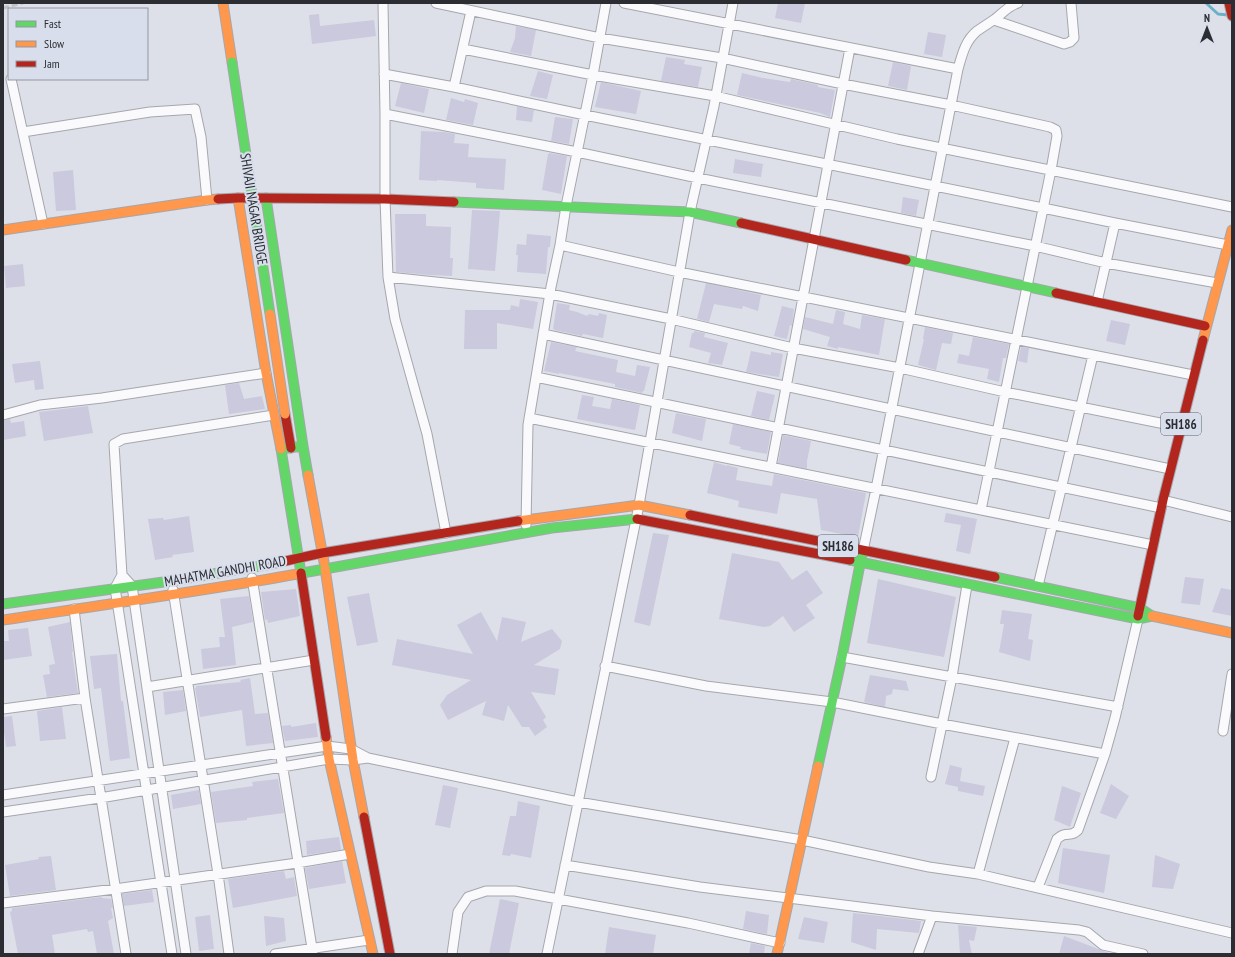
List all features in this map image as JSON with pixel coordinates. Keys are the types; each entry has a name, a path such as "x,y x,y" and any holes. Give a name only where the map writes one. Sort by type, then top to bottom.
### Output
{"main road":[{"name":"SHIVAJI NAGAR BRIDGE","path":"223,3 291,448"},
{"path":"238,198 266,373 281,449 329,759 373,954"},
{"path":"3,230 207,200 238,198 385,198 690,212 1205,326"},
{"path":"266,198 303,446 325,568 351,749 390,954"},
{"name":"SH186","path":"1138,619 1180,427 1205,326 1232,230"},
{"path":"281,449 303,446"},
{"name":"SH186","path":"446,533 526,520 638,505 1140,608 1152,616"},
{"path":"3,620 253,582 552,528 636,519 861,562 1138,619 1152,616 1232,634"},
{"name":"MAHATMA GANDHI ROAD","path":"3,604 171,581 446,533"},
{"path":"777,954 842,657 863,551"}],"street":[{"path":"383,3 385,198 388,277 395,319 427,434 446,533"},
{"path":"436,3 600,38 722,58 950,105 1050,127 1056,130 1057,136 1051,170 981,510"},
{"path":"527,532 526,520 529,418 566,206 578,152 606,3"},
{"path":"624,3 958,69"},
{"path":"547,954 636,519 690,212 733,3"},
{"path":"863,551 958,69 967,43 976,32 994,20 1010,6 1018,3"},
{"path":"994,20 1064,44 1070,42 1074,38 1072,3"},
{"path":"454,87 471,11"},
{"path":"770,468 850,48"},
{"path":"463,49 593,75 715,96 835,125 942,148 1232,207"},
{"path":"384,74 454,87 1115,224 1228,245"},
{"path":"11,80 43,224"},
{"path":"23,132 150,112 195,109 201,137 207,200"},
{"path":"385,114 1035,246 1106,263 1217,283"},
{"path":"1097,302 1115,224"},
{"path":"560,245 679,272 1193,375"},
{"path":"388,277 550,294 671,319 793,348 900,368 1005,392 1180,427"},
{"path":"543,334 1170,469"},
{"path":"1038,586 1093,355"},
{"path":"3,414 40,405 102,398 266,373"},
{"path":"536,377 1062,488 1232,517"},
{"path":"172,954 115,588 122,575 114,444 123,439 274,415"},
{"path":"529,418 1153,545"},
{"path":"251,568 312,951"},
{"path":"122,575 132,586 186,954"},
{"path":"171,581 218,874 229,954"},
{"path":"931,777 952,677 967,585"},
{"path":"74,609 85,698 100,798 126,954"},
{"path":"1038,887 1057,839 1063,835 1075,833 1078,830 1105,754 1118,707 1138,619"},
{"path":"842,657 1118,707"},
{"path":"147,687 314,660"},
{"path":"605,666 706,686 832,702 1105,754"},
{"path":"1223,731 1232,674"},
{"path":"3,709 85,698"},
{"path":"978,874 1015,738"},
{"path":"3,795 327,746 351,749 368,758 578,802 802,840 929,867 978,874 1232,933"},
{"path":"3,812 100,798 329,759 353,760 368,758"},
{"path":"3,903 115,889 298,863 350,854"},
{"path":"565,865 700,887 932,916 1087,932 1103,945 1142,954"},
{"path":"452,954 458,912 468,897 486,891 515,891 558,898 780,943"},
{"path":"918,954 932,916"},
{"path":"275,954 312,951 370,940"},
{"path":"1101,954 1103,945"}],"building":[{"path":"778,3 805,3 801,23 775,18"},
{"path":"319,14 320,26 374,20 376,36 312,44 309,15"},
{"path":"516,26 536,30 531,56 510,52 515,38"},
{"path":"928,32 946,35 942,57 924,54"},
{"path":"666,57 685,60 684,64 702,67 698,87 661,81"},
{"path":"893,62 911,66 907,90 888,86"},
{"path":"538,71 553,75 547,99 530,96"},
{"path":"742,73 790,82 791,79 818,85 818,87 835,90 830,117 820,113 737,95"},
{"path":"601,82 641,91 636,114 595,107"},
{"path":"401,83 429,89 424,113 395,106"},
{"path":"451,98 464,102 465,99 478,103 473,125 446,120"},
{"path":"517,106 534,110 532,122 516,120"},
{"path":"555,117 573,119 569,144 551,141"},
{"path":"421,131 455,134 454,143 469,144 468,157 506,159 504,190 476,188 476,183 419,180"},
{"path":"549,153 567,156 561,194 542,190"},
{"path":"735,159 763,164 761,177 733,173"},
{"path":"73,170 76,210 56,211 53,172"},
{"path":"903,197 919,200 916,216 901,213"},
{"path":"472,210 500,211 495,271 468,269"},
{"path":"395,214 426,214 426,226 451,227 450,258 453,258 452,276 396,272"},
{"path":"527,234 551,236 550,247 548,247 546,274 517,272 517,244 526,245"},
{"path":"23,264 25,286 6,288 4,266"},
{"path":"706,283 761,295 758,311 743,306 742,309 714,304 709,322 697,319"},
{"path":"520,299 538,302 533,329 497,323 497,349 464,349 465,310 510,310 511,305 519,307"},
{"path":"557,303 570,305 569,310 587,316 589,314 598,316 599,313 607,315 603,338 583,334 582,336 554,330"},
{"path":"782,306 794,309 792,326 790,325 787,339 774,336"},
{"path":"836,310 845,312 843,324 860,329 862,315 885,319 879,355 827,346 830,337 803,329 805,317 833,324"},
{"path":"1111,320 1130,324 1125,345 1106,341"},
{"path":"925,327 953,333 951,344 942,343 936,370 918,365"},
{"path":"694,331 705,333 704,337 728,343 722,365 708,363 711,353 689,347 692,333 694,333"},
{"path":"973,337 1009,344 1006,358 1003,358 999,382 987,379 989,369 957,363 959,354 969,356"},
{"path":"551,342 577,347 575,351 618,360 616,372 635,376 637,365 650,367 644,391 642,393 615,387 615,384 544,371"},
{"path":"1021,347 1029,348 1027,363 1018,361"},
{"path":"751,351 771,355 771,352 783,354 779,377 746,372"},
{"path":"40,361 44,389 35,390 34,380 15,383 12,364"},
{"path":"239,383 244,399 262,396 265,409 229,414 225,385"},
{"path":"757,391 775,395 769,420 751,416"},
{"path":"582,395 594,397 592,406 610,409 612,399 640,405 635,430 577,419"},
{"path":"88,406 93,433 44,441 39,412"},
{"path":"676,413 706,419 702,441 672,433"},
{"path":"10,419 11,423 24,421 26,436 3,440 3,421"},
{"path":"733,424 771,432 767,454 740,449 741,447 729,444"},
{"path":"783,435 811,441 807,469 778,463"},
{"path":"714,462 738,468 736,480 772,486 774,474 866,493 858,537 821,530 817,499 781,493 777,514 738,507 739,501 707,493"},
{"path":"946,513 977,519 970,554 956,551 961,525 944,522"},
{"path":"189,516 194,552 172,555 173,557 155,560 148,519 163,518 164,520"},
{"path":"653,533 669,535 650,626 634,622"},
{"path":"732,553 779,562 792,580 807,570 823,593 806,605 815,618 794,632 783,616 770,626 764,627 719,619"},
{"path":"1185,577 1204,579 1200,605 1181,603"},
{"path":"878,579 956,597 944,657 867,643"},
{"path":"1221,588 1232,590 1232,616 1212,612"},
{"path":"296,589 300,616 268,623 267,619 265,620 261,592"},
{"path":"369,593 378,642 357,646 347,597"},
{"path":"249,596 253,622 232,627 236,665 203,669 201,649 220,647 219,637 225,637 220,599"},
{"path":"1002,610 1032,614 1028,639 1033,640 1030,661 999,652 1004,624 1000,624"},
{"path":"481,612 497,641 502,617 526,622 521,642 552,629 562,641 560,649 534,665 559,669 555,695 531,692 546,717 543,720 547,727 535,736 529,727 522,727 508,705 504,721 482,715 486,701 448,720 440,705 447,695 471,680 392,665 397,639 473,654 457,625"},
{"path":"70,622 72,652 78,693 47,697 43,675 50,674 49,665 55,664 48,627"},
{"path":"28,628 32,656 3,660 3,641 9,641 8,630"},
{"path":"117,654 121,701 123,701 130,758 110,761 101,688 94,689 90,656"},
{"path":"870,675 906,681 909,691 893,689 892,694 886,696 885,707 864,702"},
{"path":"250,678 255,714 268,713 273,743 246,746 242,710 200,717 195,688 196,686 241,682 240,680"},
{"path":"183,690 186,711 165,715 163,692"},
{"path":"62,707 66,739 40,741 37,711"},
{"path":"12,716 16,746 6,747 3,717"},
{"path":"316,723 318,737 285,741 282,726 291,725 291,727"},
{"path":"950,765 962,768 960,781 985,786 983,796 958,791 958,787 945,784"},
{"path":"278,779 284,813 247,818 247,820 216,823 211,792 253,786 252,782"},
{"path":"1111,784 1129,796 1116,819 1100,813"},
{"path":"443,785 458,788 450,828 435,825"},
{"path":"1062,786 1081,793 1070,827 1054,820"},
{"path":"199,790 201,804 173,809 171,795"},
{"path":"518,801 540,806 531,858 511,854 510,856 502,855 510,816 516,816"},
{"path":"339,837 340,850 307,855 306,841"},
{"path":"1063,848 1110,855 1104,893 1058,883"},
{"path":"1155,855 1180,864 1173,889 1152,887"},
{"path":"51,856 56,890 10,896 5,865 39,859 38,857"},
{"path":"342,861 346,883 309,889 305,868"},
{"path":"284,871 286,879 294,877 297,896 233,908 228,879"},
{"path":"152,890 154,902 124,906 122,894"},
{"path":"101,897 111,899 113,918 108,921 114,954 97,954 93,931 88,932 87,929 52,935 55,954 18,954 10,912 12,911 12,908"},
{"path":"500,899 519,903 509,954 489,954"},
{"path":"746,911 769,915 767,934 743,929"},
{"path":"853,913 921,921 919,933 877,929 876,950 851,942"},
{"path":"210,915 214,949 199,951 195,917"},
{"path":"264,916 284,918 286,941 266,946"},
{"path":"804,917 828,922 824,943 798,939"},
{"path":"958,925 977,927 974,941 969,940 972,954 960,954"},
{"path":"609,927 656,935 653,954 605,954"},
{"path":"1064,936 1109,953 1109,954 1059,954"},
{"path":"751,943 765,946 764,954 749,954"}],"waterway":[{"path":"1206,3 1218,14 1228,15"}],"railway":[{"path":"3,8 23,3"}],"traffic: fast":[{"path":"232,62 270,314"},
{"path":"266,198 303,446"},
{"path":"454,202 690,212 741,223"},
{"path":"906,260 1056,293"},
{"path":"300,567 281,449 303,446 308,475"},
{"path":"297,574 552,528 637,519"},
{"path":"818,766 842,657 862,554"},
{"path":"850,560 1138,619 1152,616"},
{"path":"3,604 171,581 272,564"},
{"path":"995,577 1140,608 1152,616"}],"traffic: slow":[{"path":"223,3 232,62"},
{"path":"238,198 266,373 281,449"},
{"path":"3,230 218,199"},
{"path":"1203,340 1232,230"},
{"path":"270,314 285,414"},
{"path":"308,475 324,562"},
{"path":"518,521 639,505 690,515"},
{"path":"325,568 353,760 364,817"},
{"path":"3,620 187,593 297,574"},
{"path":"1152,616 1232,633"},
{"path":"326,737 329,759 373,954"},
{"path":"777,954 818,766"}],"traffic: jam":[{"path":"1229,3 1232,16"},
{"path":"218,199 385,199 454,202"},
{"path":"741,223 906,260"},
{"path":"1056,293 1205,326"},
{"path":"1138,616 1163,500 1203,340"},
{"path":"285,414 291,448"},
{"path":"690,515 995,577"},
{"path":"637,519 850,560"},
{"path":"272,564 322,553 518,521"},
{"path":"301,573 326,737"},
{"path":"364,817 390,954"}]}
